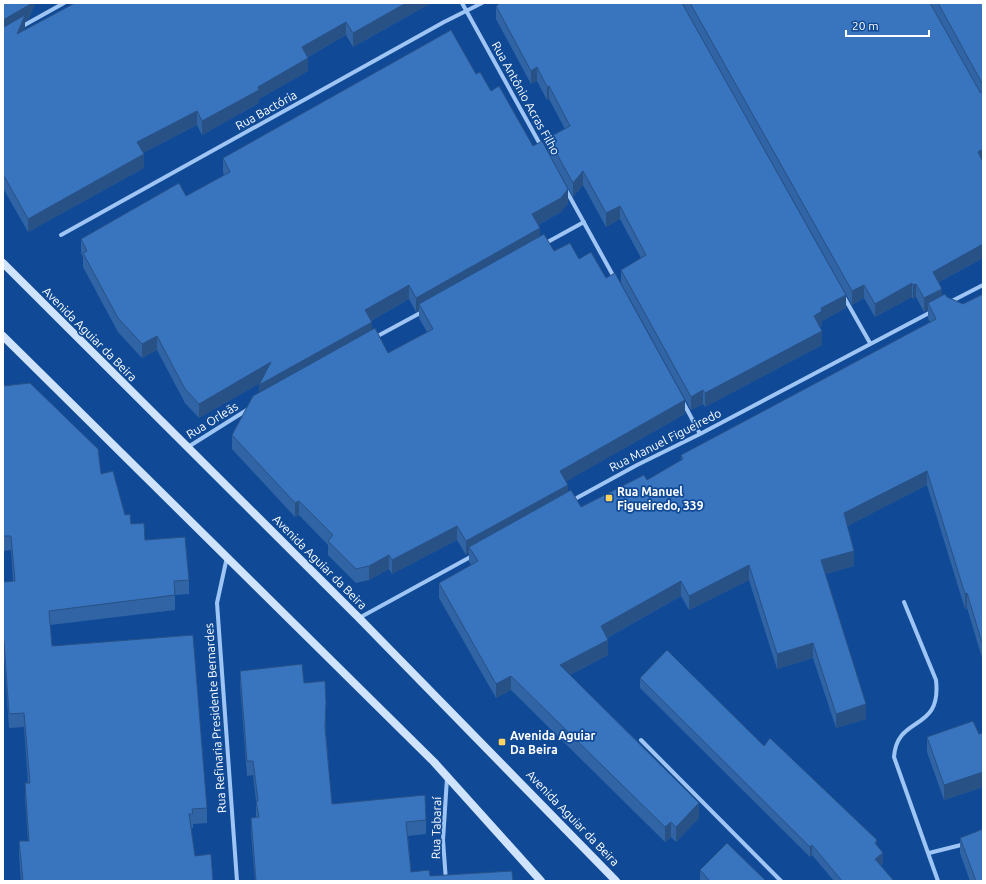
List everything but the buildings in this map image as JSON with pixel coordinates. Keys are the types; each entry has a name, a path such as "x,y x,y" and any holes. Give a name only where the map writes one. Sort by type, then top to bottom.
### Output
{"main road":[{"name":"Avenida Aguiar da Beira","path":"3,263 359,618 616,881"},
{"path":"4,339 227,555 447,776 541,881"}],"street":[{"path":"16,29 64,3"},
{"name":"Rua Antônio Acras Filho","path":"462,3 546,154"},
{"name":"Rua Bactória","path":"61,235 482,3"},
{"path":"565,188 618,284"},
{"path":"537,248 584,222"},
{"path":"948,303 983,285"},
{"path":"839,289 870,344"},
{"path":"372,340 427,309"},
{"name":"Rua Manuel Figueiredo","path":"567,503 934,310"},
{"path":"682,400 700,434"},
{"name":"Rua Orleãs","path":"187,448 255,405"},
{"path":"359,618 477,553"},
{"name":"Rua Refinaria Presidente Bernardes","path":"227,555 217,603 237,881"},
{"path":"904,602 936,680 938,692 936,704 931,714 900,735 894,746 895,763 938,881"},
{"path":"641,740 781,881"},
{"name":"Rua Tabaraí","path":"446,881 443,840 447,776"},
{"path":"929,853 968,843"}],"place":[{"name":"Rua Manuel Figueiredo, 339","path":"609,498"},
{"name":"Avenida Aguiar Da Beira","path":"502,742"}]}
